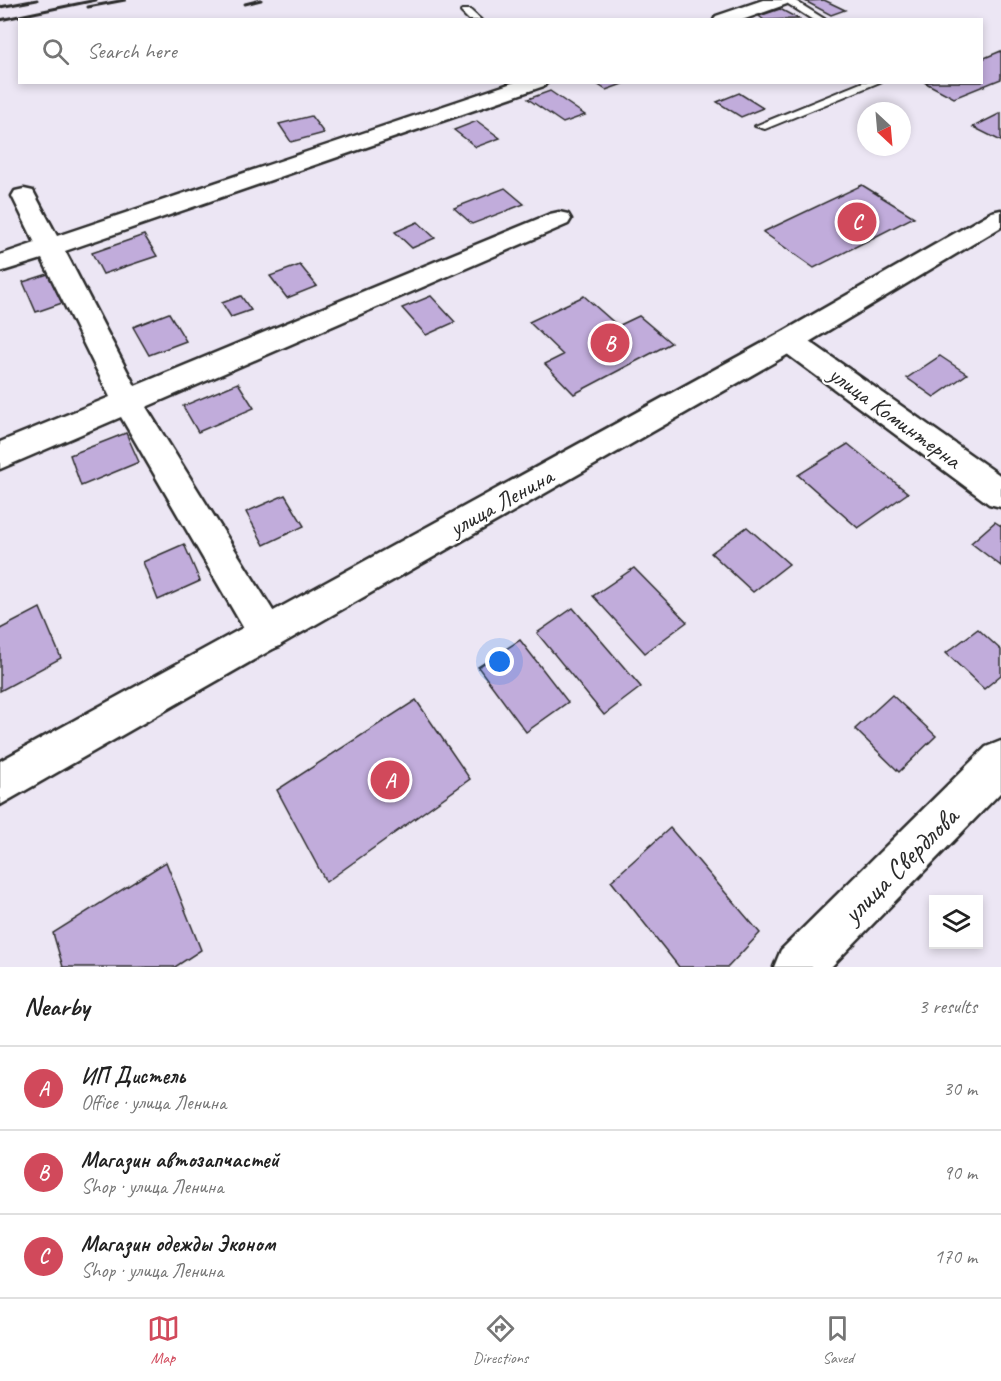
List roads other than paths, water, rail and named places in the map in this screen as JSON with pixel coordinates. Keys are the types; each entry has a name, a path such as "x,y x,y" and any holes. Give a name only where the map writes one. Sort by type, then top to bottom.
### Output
{"street":[{"path":"729,18 781,0"},
{"path":"0,264 531,84"},
{"path":"24,196 127,401 267,634"},
{"name":"улица Ленина","path":"0,784 789,341 1001,217"},
{"path":"0,456 559,219"},
{"name":"улица Коминтерна","path":"789,341 1001,494"},
{"name":"улица Свердлова","path":"798,967 1001,762"}],"lane":[{"path":"787,0 818,18"},
{"path":"466,12 474,18"},
{"path":"761,126 870,84"}],"railway":[{"path":"0,7 37,0"},
{"path":"0,20 96,0"},
{"path":"88,7 125,0"},
{"path":"245,4 261,0"}],"place":[{"name":"Магазин одежды Эконом","path":"857,222"},
{"name":"Магазин автозапчастей","path":"610,343"},
{"name":"ИП Дистель","path":"390,780"}]}
